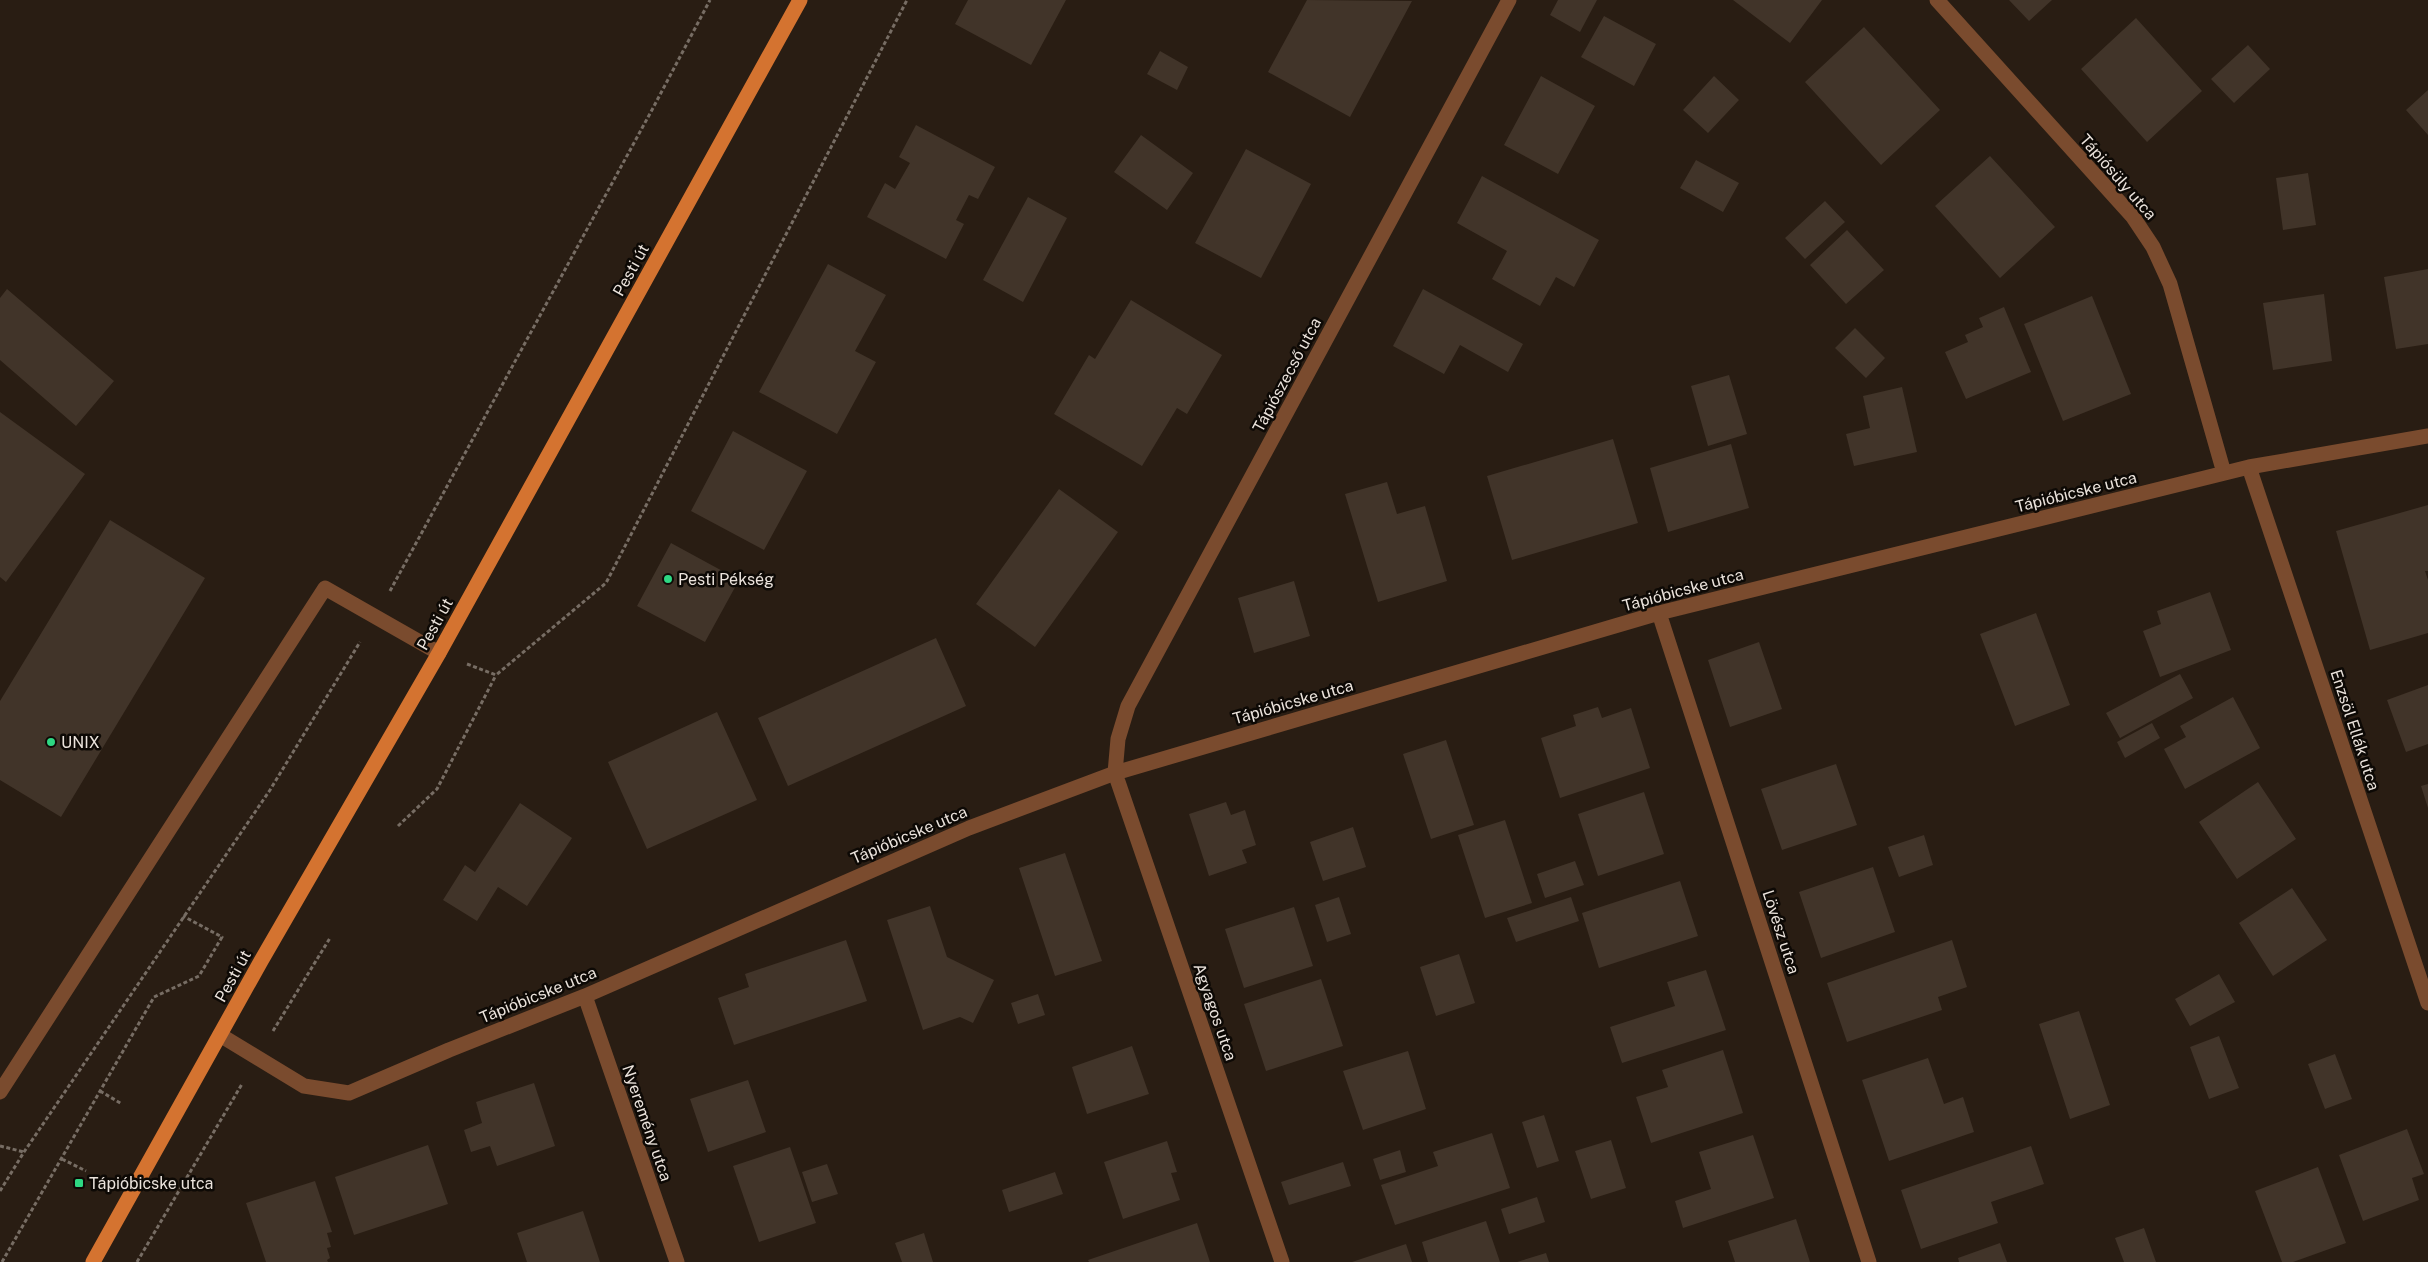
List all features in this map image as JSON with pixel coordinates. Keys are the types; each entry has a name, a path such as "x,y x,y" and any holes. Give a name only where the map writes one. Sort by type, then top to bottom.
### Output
{"main road":[{"name":"Pesti út","path":"93,1262 220,1035 439,653 800,0"}],"street":[{"name":"Tápiószecső utca","path":"1115,773 1118,739 1128,706 1509,0"},
{"name":"Tápiósüly utca","path":"1937,0 2133,217 2153,247 2170,284 2224,473"},
{"name":"Tápióbicske utca","path":"220,1035 304,1086 349,1092 585,996 969,828 1115,773 1659,613 2249,467 2428,436"},
{"name":"Enzsöl Ellák utca","path":"2249,467 2428,1003"},
{"path":"0,1092 325,588 439,653"},
{"name":"Lövész utca","path":"1659,613 1869,1262"},
{"name":"Agyagos utca","path":"1115,773 1282,1262"},
{"name":"Nyeremény utca","path":"585,996 677,1262"}],"path":[{"path":"398,826 437,788 496,676 606,584 907,0"},
{"path":"439,653 496,676"},
{"path":"2,1262 154,997 200,976 222,937 182,916"},
{"path":"137,1262 330,938"},
{"path":"100,1091 122,1104"},
{"path":"0,1146 24,1152"},
{"path":"62,1158 86,1171"}],"building":[{"path":"968,0 1066,0 1031,65 955,24"},
{"path":"1307,0 1412,1 1350,117 1268,72"},
{"path":"1558,0 1597,0 1580,32 1550,15"},
{"path":"1733,0 1822,0 1790,43"},
{"path":"2009,0 2052,0 2029,21"},
{"path":"1604,16 1656,44 1634,86 1581,57"},
{"path":"2136,18 2202,91 2147,142 2081,69"},
{"path":"1864,27 1940,110 1881,165 1805,82"},
{"path":"2248,45 2270,69 2234,103 2211,79"},
{"path":"1160,51 1188,67 1177,90 1147,74"},
{"path":"1541,76 1595,106 1558,174 1504,145"},
{"path":"1714,76 1739,100 1708,133 1683,110"},
{"path":"2428,90 2428,135 2406,110"},
{"path":"916,125 995,167 978,199 969,195 956,220 964,224 946,259 867,217 885,183 895,189 910,163 899,157"},
{"path":"1141,135 1193,173 1167,210 1114,172"},
{"path":"1246,149 1311,184 1261,278 1195,243"},
{"path":"1990,156 2055,227 2000,278 1935,206"},
{"path":"1696,160 1739,183 1723,212 1680,188"},
{"path":"2308,173 2316,225 2283,230 2276,178"},
{"path":"1482,176 1599,240 1574,287 1556,277 1540,306 1492,279 1507,251 1457,223"},
{"path":"1028,197 1067,218 1023,302 983,280"},
{"path":"1825,201 1845,222 1805,259 1785,238"},
{"path":"1847,230 1884,270 1846,304 1810,265"},
{"path":"828,264 886,295 855,351 876,362 837,434 759,392"},
{"path":"2428,269 2428,344 2396,349 2384,277"},
{"path":"7,289 114,381 76,426 0,360 0,298"},
{"path":"1423,289 1523,344 1508,372 1460,345 1444,374 1393,346"},
{"path":"2324,294 2332,361 2273,370 2263,303"},
{"path":"2092,296 2131,394 2063,421 2024,324"},
{"path":"1131,300 1222,355 1187,414 1177,408 1142,466 1054,414 1089,355 1095,359"},
{"path":"2004,307 2031,372 1966,399 1945,352 1968,342 1965,335 1983,327 1979,318"},
{"path":"1855,328 1885,358 1866,378 1835,348"},
{"path":"1729,375 1747,434 1708,446 1691,386"},
{"path":"1902,387 1917,452 1854,466 1846,434 1870,428 1863,396"},
{"path":"0,412 85,474 6,582 0,577"},
{"path":"733,431 807,471 764,550 691,511"},
{"path":"1613,439 1638,523 1512,560 1487,476"},
{"path":"1731,444 1749,508 1668,532 1650,468"},
{"path":"1387,482 1397,514 1425,506 1447,581 1378,602 1345,494"},
{"path":"1059,489 1118,532 1035,647 976,604"},
{"path":"2428,505 2428,571 2425,571 2428,580 2428,633 2370,650 2336,531"},
{"path":"110,520 205,578 61,817 0,780 0,701"},
{"path":"671,543 739,580 705,642 637,606"},
{"path":"1294,581 1310,636 1254,653 1238,598"},
{"path":"2210,592 2231,650 2160,677 2143,631 2161,624 2157,611"},
{"path":"2036,613 2070,705 2015,726 1980,634"},
{"path":"936,638 966,706 788,786 758,718"},
{"path":"1759,642 1782,709 1730,727 1708,660"},
{"path":"2180,674 2193,698 2120,738 2106,713"},
{"path":"2428,685 2428,744 2406,752 2387,700"},
{"path":"2233,697 2260,748 2185,789 2164,749 2186,737 2180,726"},
{"path":"1598,707 1602,718 1631,708 1650,768 1560,798 1541,738 1576,726 1573,715"},
{"path":"717,712 757,800 647,849 608,762"},
{"path":"2152,723 2160,738 2125,758 2117,742"},
{"path":"1446,740 1474,825 1431,839 1403,754"},
{"path":"1836,764 1857,825 1782,850 1761,789"},
{"path":"2258,782 2296,839 2237,879 2199,822"},
{"path":"2428,784 2428,808 2421,786"},
{"path":"1644,792 1664,854 1598,876 1578,814"},
{"path":"1226,802 1231,815 1245,810 1256,845 1242,850 1247,863 1209,876 1189,814"},
{"path":"520,803 572,838 527,906 498,887 477,921 443,900 465,865 475,872"},
{"path":"1505,820 1532,903 1485,918 1458,835"},
{"path":"1353,827 1366,867 1323,881 1310,842"},
{"path":"1924,835 1933,865 1899,877 1888,847"},
{"path":"1065,853 1102,961 1055,976 1019,868"},
{"path":"1575,861 1584,885 1545,898 1537,874"},
{"path":"1873,867 1895,932 1821,958 1799,892"},
{"path":"1680,881 1698,936 1599,968 1582,913"},
{"path":"2292,888 2327,940 2273,976 2239,923"},
{"path":"1339,897 1351,934 1327,942 1315,905"},
{"path":"1571,897 1579,921 1516,942 1507,918"},
{"path":"930,906 947,957 994,980 973,1023 960,1017 923,1030 887,920"},
{"path":"1294,907 1313,966 1244,988 1225,929"},
{"path":"846,940 867,1001 734,1045 718,998 749,987 745,974"},
{"path":"1952,940 1967,987 1938,997 1942,1010 1847,1042 1827,983"},
{"path":"1459,954 1475,1003 1436,1016 1420,967"},
{"path":"1706,970 1726,1030 1622,1063 1610,1027 1675,1006 1667,982"},
{"path":"2219,974 2235,1002 2190,1026 2175,999"},
{"path":"1321,979 1343,1046 1266,1071 1244,1004"},
{"path":"1038,994 1045,1015 1018,1024 1011,1003"},
{"path":"2079,1011 2110,1105 2070,1119 2039,1024"},
{"path":"2219,1036 2239,1088 2209,1099 2190,1047"},
{"path":"1132,1046 1149,1094 1087,1114 1072,1067"},
{"path":"1723,1050 1743,1113 1651,1143 1636,1097 1668,1087 1662,1070"},
{"path":"1408,1051 1426,1109 1363,1130 1343,1071"},
{"path":"2335,1054 2352,1099 2325,1109 2308,1064"},
{"path":"1928,1058 1944,1104 1963,1097 1974,1132 1889,1161 1862,1080"},
{"path":"748,1080 766,1132 708,1152 690,1099"},
{"path":"534,1083 555,1146 497,1166 490,1146 471,1152 464,1130 482,1123 476,1102"},
{"path":"1544,1115 1559,1161 1537,1168 1522,1122"},
{"path":"2407,1129 2424,1174 2412,1178 2419,1200 2363,1221 2339,1155"},
{"path":"1492,1133 1510,1188 1395,1225 1381,1185 1438,1166 1433,1152"},
{"path":"1753,1135 1774,1198 1683,1228 1675,1201 1711,1189 1699,1152"},
{"path":"1611,1140 1626,1188 1591,1199 1575,1151"},
{"path":"1167,1141 1177,1172 1171,1173 1180,1200 1123,1219 1104,1162"},
{"path":"428,1145 448,1204 354,1235 335,1177"},
{"path":"2031,1146 2044,1184 1991,1202 1998,1223 1921,1249 1901,1190"},
{"path":"790,1147 816,1223 759,1242 733,1166"},
{"path":"1400,1150 1406,1172 1380,1180 1373,1159"},
{"path":"1343,1162 1351,1186 1289,1205 1281,1182"},
{"path":"827,1164 838,1194 812,1202 802,1172"},
{"path":"2318,1167 2346,1243 2293,1262 2282,1262 2255,1191"},
{"path":"1055,1172 1063,1194 1009,1212 1002,1190"},
{"path":"315,1181 332,1232 327,1233 331,1247 327,1248 330,1258 327,1260 328,1262 266,1262 246,1203"},
{"path":"1537,1197 1545,1222 1509,1234 1501,1209"},
{"path":"583,1211 600,1262 527,1262 517,1233"},
{"path":"1796,1219 1810,1262 1735,1262 1728,1241"},
{"path":"1486,1221 1500,1262 1428,1262 1422,1242"},
{"path":"1197,1223 1210,1262 1089,1262 1088,1260"},
{"path":"2144,1228 2156,1262 2124,1262 2115,1238"},
{"path":"924,1233 933,1262 902,1262 895,1243"},
{"path":"2000,1243 2007,1262 1959,1262 1958,1258"},
{"path":"1406,1244 1412,1262 1352,1262"},
{"path":"1546,1253 1549,1262 1517,1262"}],"place":[{"name":"Pesti Pékség","path":"668,579"},
{"name":"UNIX","path":"51,742"},
{"name":"Tápióbicske utca","path":"79,1183"}]}
